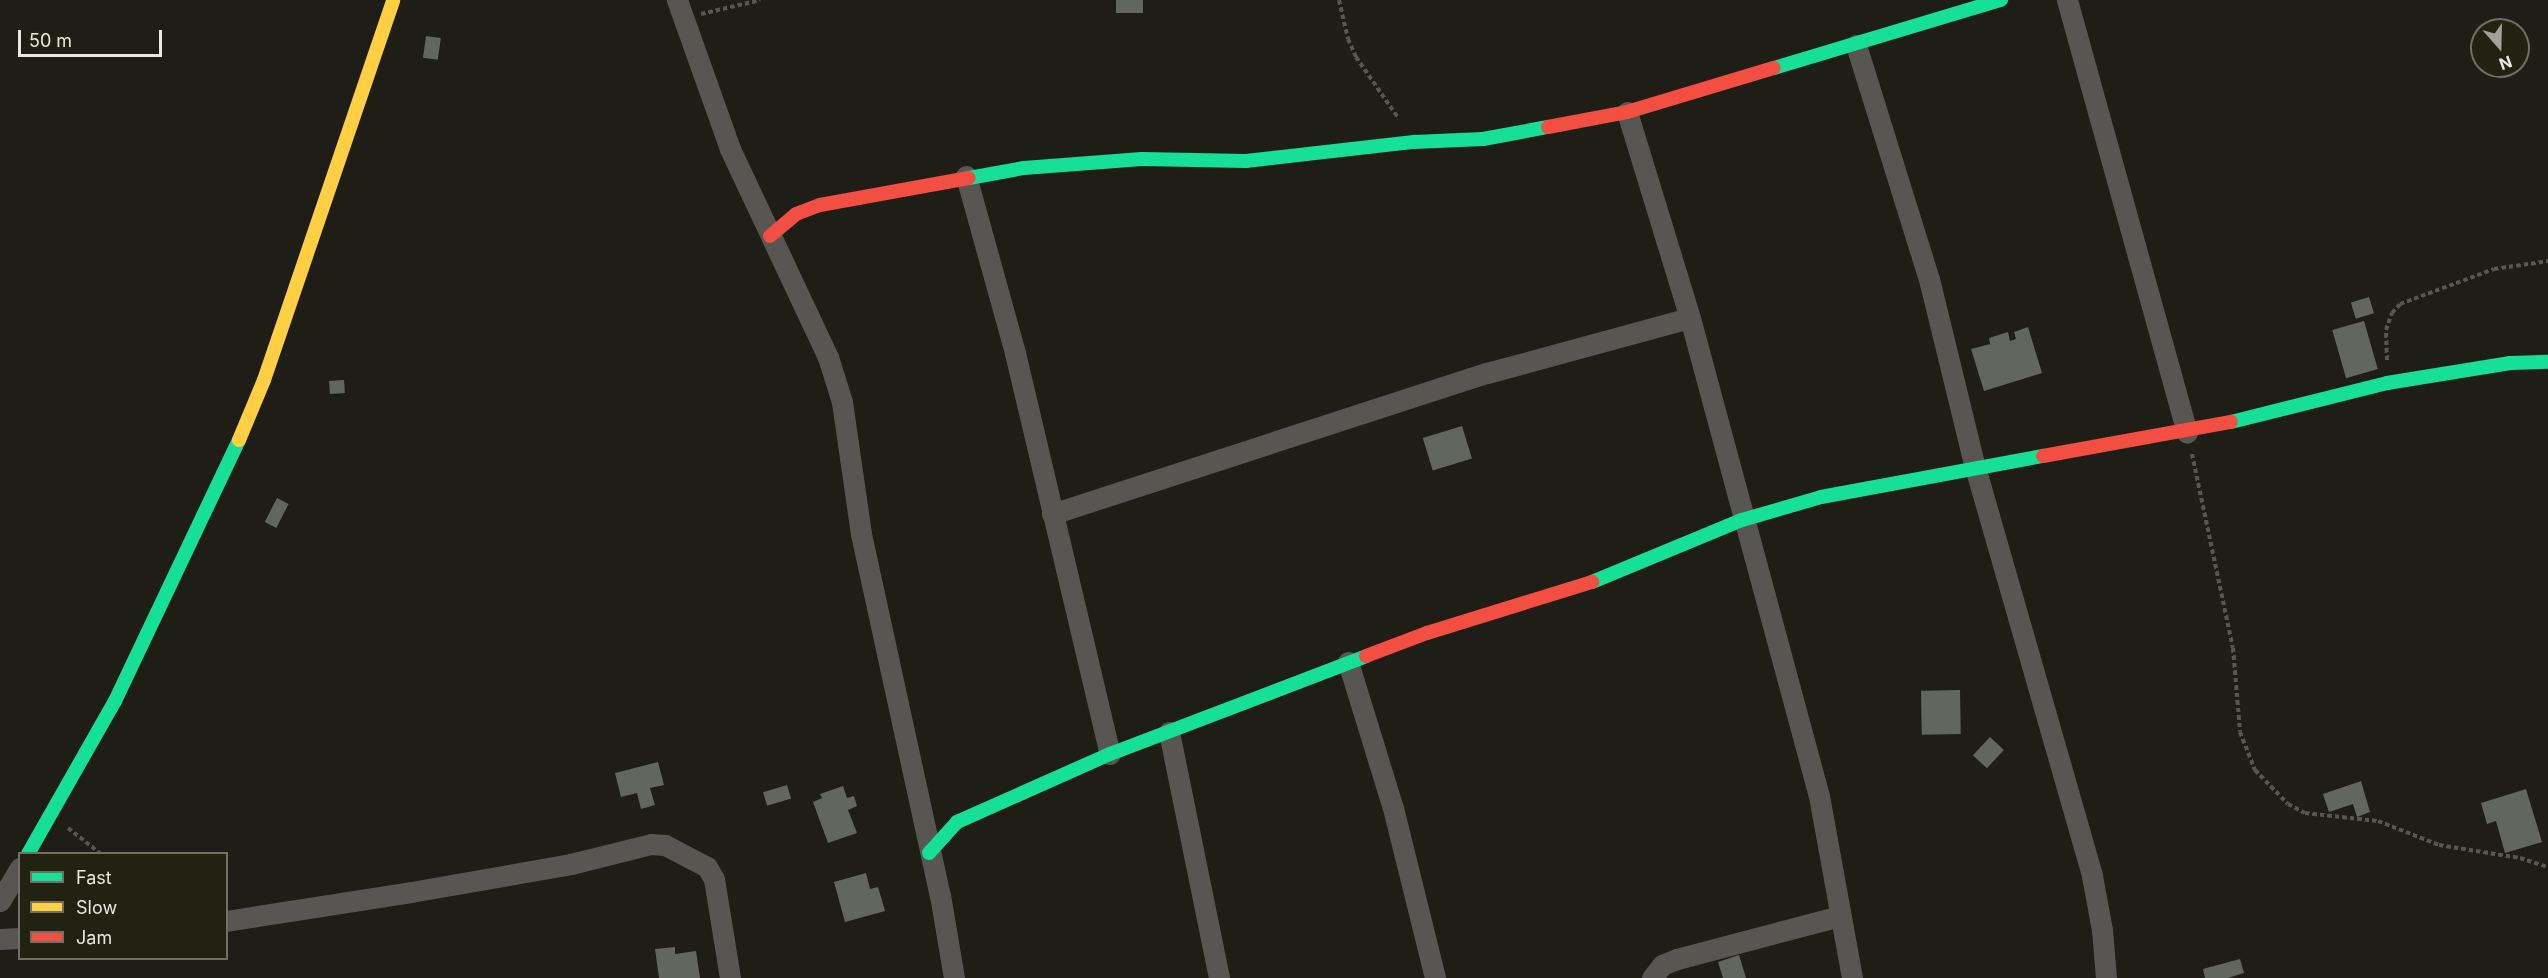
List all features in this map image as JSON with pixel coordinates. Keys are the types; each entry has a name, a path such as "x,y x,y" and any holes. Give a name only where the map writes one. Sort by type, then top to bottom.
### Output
{"street":[{"path":"29,852 116,700 224,478 264,380 393,0"},
{"path":"770,236 796,214 820,205 966,176 1081,161 1246,161 1414,142 1483,139 1627,112 2001,0"},
{"path":"2067,0 2187,433"},
{"path":"680,9 730,149 828,357 842,402 861,534 954,978"},
{"path":"1856,45 1929,279 1976,467 2092,876 2102,930 2106,978"},
{"path":"1627,112 1690,318 1742,520 1819,796 1852,978"},
{"path":"966,176 1015,353 1110,754"},
{"path":"1052,514 1486,373 1690,318"},
{"path":"929,853 957,822 1110,754 1427,633 1544,600 1742,520 1821,497 1976,467 2187,433 2387,383 2510,363 2548,362"},
{"path":"1348,662 1393,808 1435,978"},
{"path":"1169,732 1219,978"},
{"path":"228,921 323,908 571,864 651,844 665,845 707,867 714,879 730,978"},
{"path":"0,901 18,871"},
{"path":"1652,978 1662,965 1677,959 1840,916"},
{"path":"0,939 18,938"}],"path":[{"path":"680,9 760,0"},
{"path":"1339,0 1348,39 1356,57 1414,142"},
{"path":"2387,383 2386,330 2392,313 2400,304 2494,269 2548,261"},
{"path":"2187,433 2215,550 2233,648 2240,732 2254,770 2288,804 2305,813 2378,821 2439,845 2548,867"},
{"path":"51,816 98,852"}],"building":[{"path":"1116,0 1143,0 1143,13 1116,13"},
{"path":"426,36 441,38 438,60 423,58"},
{"path":"2369,297 2374,313 2356,319 2351,303"},
{"path":"2364,321 2378,369 2346,378 2332,330"},
{"path":"2028,327 2042,373 1984,391 1971,349 1990,344 1989,338 2008,332 2010,341 2016,339 2014,332"},
{"path":"344,380 345,393 330,394 329,381"},
{"path":"1462,426 1472,459 1433,471 1423,438"},
{"path":"277,498 289,504 276,528 265,522"},
{"path":"1960,690 1961,734 1922,735 1921,691"},
{"path":"1990,737 2004,750 1987,768 1973,755"},
{"path":"658,762 664,785 650,788 655,805 641,809 637,793 621,797 615,773"},
{"path":"2361,781 2370,812 2357,817 2353,804 2329,812 2323,794"},
{"path":"787,785 791,798 767,806 763,792"},
{"path":"843,786 847,798 854,796 857,806 848,810 857,833 828,843 813,802 822,798 820,794"},
{"path":"2526,789 2542,842 2505,853 2496,821 2487,824 2481,803"},
{"path":"866,873 870,889 878,887 885,911 845,922 834,882"},
{"path":"675,947 675,954 696,951 700,978 659,978 655,949"},
{"path":"1739,955 1746,978 1723,978 1718,962"},
{"path":"2240,959 2244,973 2228,978 2205,978 2203,969"}],"traffic: fast":[{"path":"1774,68 2001,0"},
{"path":"969,178 1024,168 1142,159 1246,161 1414,142 1483,139 1548,127"},
{"path":"2231,422 2387,383 2510,363 2548,362"},
{"path":"29,852 115,701 239,440"},
{"path":"1592,582 1742,520 1821,497 2043,456"},
{"path":"929,853 957,822 1110,754 1366,656"}],"traffic: slow":[{"path":"239,440 264,380 393,0"}],"traffic: jam":[{"path":"1548,127 1627,112 1774,68"},
{"path":"770,236 796,214 820,205 969,178"},
{"path":"2043,456 2231,422"},
{"path":"1366,656 1427,633 1592,582"}]}
